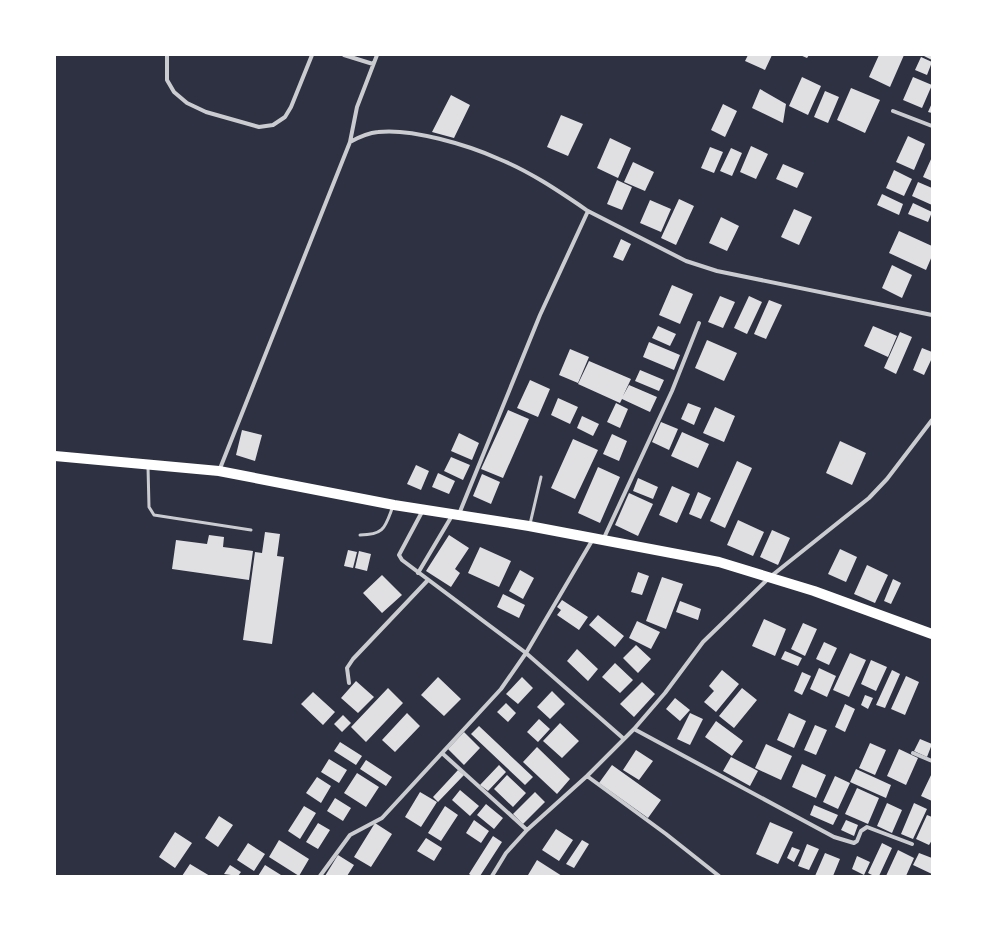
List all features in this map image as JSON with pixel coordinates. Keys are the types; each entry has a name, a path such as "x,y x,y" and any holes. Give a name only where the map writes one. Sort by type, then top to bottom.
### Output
{"main road":[{"path":"55,456 219,470 394,505 529,526 719,562 770,577 932,634"}],"street":[{"path":"167,55 167,80 174,92 187,103 206,112 260,127 273,125 285,117 291,107 312,55"},
{"path":"344,55 373,64"},
{"path":"219,470 350,142 357,107 377,55"},
{"path":"893,111 932,126"},
{"path":"350,142 362,135 394,131 432,138 470,148 499,159 529,174 588,211 686,261 717,271 932,315"},
{"path":"418,572 456,514 540,315 588,211"},
{"path":"320,876 350,835 382,818 443,754 501,689 526,653 598,539 672,391 699,323"},
{"path":"492,876 506,854 527,830 587,776 634,729 665,694 703,642 770,577 869,498 888,479 932,420"},
{"path":"424,510 399,555 402,560 526,653 624,739"},
{"path":"349,683 347,668 428,580"},
{"path":"634,729 834,837 854,844 857,841 861,831 867,827 912,844"},
{"path":"913,753 932,761"},
{"path":"443,754 527,830"},
{"path":"587,776 666,834 719,876"}],"lane":[{"path":"148,465 149,507 154,515 251,530"},
{"path":"529,526 541,477"},
{"path":"360,535 377,534 381,530 394,505"}],"building":[{"path":"748,55 772,55 765,70 745,61"},
{"path":"800,55 809,55 807,58"},
{"path":"879,55 904,55 890,87 869,77"},
{"path":"922,55 932,55 932,60"},
{"path":"921,57 932,62 927,75 915,70"},
{"path":"802,77 821,86 808,115 789,106"},
{"path":"913,77 932,85 922,108 903,100"},
{"path":"851,88 880,100 865,133 837,120"},
{"path":"760,89 786,104 783,123 752,108"},
{"path":"825,91 839,97 828,123 814,117"},
{"path":"451,95 470,105 454,138 432,132"},
{"path":"932,103 932,113 928,112"},
{"path":"723,104 737,111 725,137 711,130"},
{"path":"561,115 583,124 568,156 547,147"},
{"path":"908,136 925,144 914,170 896,162"},
{"path":"610,138 631,148 618,178 597,168"},
{"path":"751,146 768,154 756,179 740,172"},
{"path":"710,147 723,152 714,173 701,168"},
{"path":"731,148 742,153 732,176 720,171"},
{"path":"932,157 932,181 923,177"},
{"path":"633,162 654,172 645,191 624,182"},
{"path":"783,164 804,173 797,188 776,179"},
{"path":"894,170 912,179 904,196 886,188"},
{"path":"617,180 632,187 622,210 607,204"},
{"path":"918,182 932,188 932,205 912,196"},
{"path":"882,194 903,204 899,215 877,205"},
{"path":"679,199 694,206 676,245 661,238"},
{"path":"650,200 671,209 661,232 640,223"},
{"path":"913,203 932,212 928,222 908,214"},
{"path":"794,209 812,217 799,245 781,237"},
{"path":"721,217 739,226 727,251 709,243"},
{"path":"899,231 932,246 932,256 926,270 889,253"},
{"path":"621,239 631,244 623,261 613,257"},
{"path":"892,265 912,275 902,298 882,288"},
{"path":"672,285 693,294 680,324 659,315"},
{"path":"720,296 735,302 723,328 708,322"},
{"path":"749,296 762,302 747,334 734,328"},
{"path":"769,300 782,305 766,339 754,334"},
{"path":"658,326 676,334 670,346 652,338"},
{"path":"873,326 897,336 888,357 864,346"},
{"path":"900,332 912,337 896,374 884,368"},
{"path":"707,340 737,353 724,381 695,368"},
{"path":"649,342 680,355 674,370 643,357"},
{"path":"922,348 932,352 932,358 924,375 913,370"},
{"path":"570,349 589,357 578,383 559,375"},
{"path":"589,361 631,379 623,396 629,385 657,397 650,412 622,399 620,403 578,384"},
{"path":"640,370 664,380 659,391 635,381"},
{"path":"530,380 550,389 538,417 517,408"},
{"path":"558,398 578,407 570,424 551,415"},
{"path":"616,403 628,409 620,428 607,422"},
{"path":"688,403 701,408 694,425 681,419"},
{"path":"715,407 735,416 724,442 703,433"},
{"path":"508,410 529,419 503,478 481,469"},
{"path":"582,416 599,424 593,436 577,428"},
{"path":"661,422 678,429 669,450 652,442"},
{"path":"242,430 262,435 255,461 236,455"},
{"path":"682,432 709,444 698,468 671,456"},
{"path":"459,433 479,443 472,460 451,451"},
{"path":"612,434 627,441 619,461 603,454"},
{"path":"573,439 598,450 575,499 551,488"},
{"path":"840,441 866,453 852,485 826,473"},
{"path":"451,457 470,465 463,480 444,471"},
{"path":"737,461 752,468 725,528 710,521"},
{"path":"416,465 429,471 421,490 407,484"},
{"path":"598,467 620,477 600,523 578,513"},
{"path":"438,473 455,481 449,494 432,487"},
{"path":"482,474 500,482 491,504 473,496"},
{"path":"638,478 658,487 653,499 633,491"},
{"path":"672,486 690,494 677,523 659,515"},
{"path":"698,492 711,498 701,519 689,514"},
{"path":"629,493 653,504 638,536 615,525"},
{"path":"738,520 764,532 753,556 727,545"},
{"path":"772,530 790,538 778,565 760,557"},
{"path":"265,532 280,534 277,556 284,557 272,644 243,640 255,552 262,553"},
{"path":"209,535 224,537 223,547 253,551 249,580 172,569 176,540 207,544"},
{"path":"449,535 469,548 455,569 460,573 451,587 426,571"},
{"path":"480,547 511,561 499,587 468,573"},
{"path":"840,549 857,557 846,582 828,574"},
{"path":"348,550 357,552 353,568 344,566"},
{"path":"359,551 371,554 367,571 355,568"},
{"path":"867,565 888,575 875,603 854,594"},
{"path":"520,570 534,578 523,599 509,591"},
{"path":"638,572 649,576 642,595 631,592"},
{"path":"382,575 402,595 382,613 363,593"},
{"path":"662,577 683,584 666,629 646,621"},
{"path":"893,579 901,583 891,604 884,601"},
{"path":"503,594 525,605 519,618 497,607"},
{"path":"562,600 588,617 579,630 557,615 561,610 557,607"},
{"path":"680,601 701,609 698,620 676,612"},
{"path":"598,615 624,636 615,647 589,625"},
{"path":"764,619 786,629 775,656 752,646"},
{"path":"637,621 660,632 651,649 629,638"},
{"path":"803,623 817,629 805,656 791,649"},
{"path":"824,642 837,648 829,665 816,659"},
{"path":"636,645 651,659 638,673 623,658"},
{"path":"577,649 598,669 588,681 567,661"},
{"path":"785,651 802,658 798,666 781,659"},
{"path":"850,653 866,660 849,697 833,690"},
{"path":"871,660 887,667 876,691 861,684"},
{"path":"615,663 633,680 620,693 602,677"},
{"path":"819,668 836,676 827,697 810,689"},
{"path":"722,670 739,684 716,712 704,702 714,691 709,686"},
{"path":"892,670 900,674 885,708 876,705"},
{"path":"802,672 811,676 802,695 794,691"},
{"path":"906,676 919,682 905,715 891,709"},
{"path":"438,677 461,699 444,716 421,695"},
{"path":"522,677 533,688 518,704 506,694"},
{"path":"356,681 374,697 358,713 341,698"},
{"path":"642,682 655,694 634,717 620,704"},
{"path":"388,688 403,703 366,742 351,727"},
{"path":"742,688 757,700 734,728 719,716"},
{"path":"552,691 565,704 550,719 537,707"},
{"path":"313,692 335,712 323,725 301,704"},
{"path":"865,695 873,698 868,709 861,705"},
{"path":"675,698 690,710 680,721 666,709"},
{"path":"506,703 516,713 508,722 497,712"},
{"path":"845,704 855,709 845,732 835,727"},
{"path":"407,713 420,726 395,752 382,740"},
{"path":"690,713 703,719 690,745 677,739"},
{"path":"789,713 806,721 794,748 777,740"},
{"path":"343,715 351,723 342,732 334,724"},
{"path":"539,719 550,729 538,742 527,732"},
{"path":"716,721 743,741 732,756 705,737"},
{"path":"560,723 579,741 562,758 543,741"},
{"path":"815,725 827,730 816,755 804,750"},
{"path":"479,726 533,777 525,785 471,734"},
{"path":"464,732 480,748 464,765 448,749"},
{"path":"920,739 932,744 927,757 914,751"},
{"path":"340,742 362,756 356,765 334,751"},
{"path":"870,743 886,750 875,775 859,768"},
{"path":"766,744 792,756 781,780 755,768"},
{"path":"537,747 570,779 557,794 523,762"},
{"path":"899,749 918,758 906,785 887,776"},
{"path":"636,750 653,761 639,780 623,770"},
{"path":"731,757 758,771 750,786 723,771"},
{"path":"329,759 347,770 339,783 321,772"},
{"path":"366,760 392,777 386,786 360,769"},
{"path":"802,764 826,775 816,798 792,787"},
{"path":"499,765 506,772 488,791 480,785"},
{"path":"612,765 661,800 648,818 599,783"},
{"path":"856,769 891,785 886,798 850,782"},
{"path":"458,770 464,775 438,802 433,797"},
{"path":"357,773 379,787 366,807 344,793"},
{"path":"932,773 932,801 921,796"},
{"path":"507,775 526,793 513,807 494,789"},
{"path":"835,776 850,783 838,809 823,802"},
{"path":"317,777 331,786 321,803 306,793"},
{"path":"857,788 879,798 868,824 845,814"},
{"path":"460,790 479,806 470,816 452,800"},
{"path":"420,792 437,802 421,827 405,817"},
{"path":"535,792 545,802 523,824 513,814"},
{"path":"335,798 351,808 343,821 327,811"},
{"path":"887,803 902,810 892,833 877,826"},
{"path":"914,803 927,809 913,839 901,834"},
{"path":"486,804 503,818 494,829 477,815"},
{"path":"814,805 838,815 833,825 810,815"},
{"path":"304,806 316,813 300,839 288,831"},
{"path":"445,806 458,815 441,841 428,833"},
{"path":"927,815 932,817 932,840 929,845 916,839"},
{"path":"219,816 233,825 218,847 205,838"},
{"path":"474,820 489,831 481,843 466,833"},
{"path":"846,820 858,825 854,836 841,830"},
{"path":"770,822 793,832 778,864 756,854"},
{"path":"318,823 330,830 318,849 306,842"},
{"path":"375,823 392,834 371,867 354,857"},
{"path":"556,829 573,840 559,861 542,850"},
{"path":"175,832 192,843 175,868 159,857"},
{"path":"493,836 502,842 480,876 472,876 469,874"},
{"path":"426,838 442,848 434,861 417,851"},
{"path":"279,840 309,859 299,876 269,857"},
{"path":"582,840 589,844 574,868 566,864"},
{"path":"248,843 265,854 254,871 237,860"},
{"path":"882,843 892,848 879,876 874,876 868,873"},
{"path":"807,844 819,849 809,870 798,866"},
{"path":"792,847 800,850 794,862 787,858"},
{"path":"898,850 914,858 906,876 886,876"},
{"path":"825,853 840,859 833,876 815,876"},
{"path":"919,853 932,858 932,874 913,865"},
{"path":"338,855 354,865 347,876 325,876"},
{"path":"857,856 870,862 864,875 852,869"},
{"path":"537,860 562,876 528,875"},
{"path":"190,864 210,876 182,876"},
{"path":"230,865 241,872 238,876 224,874"},
{"path":"265,865 281,875 258,876"}]}
